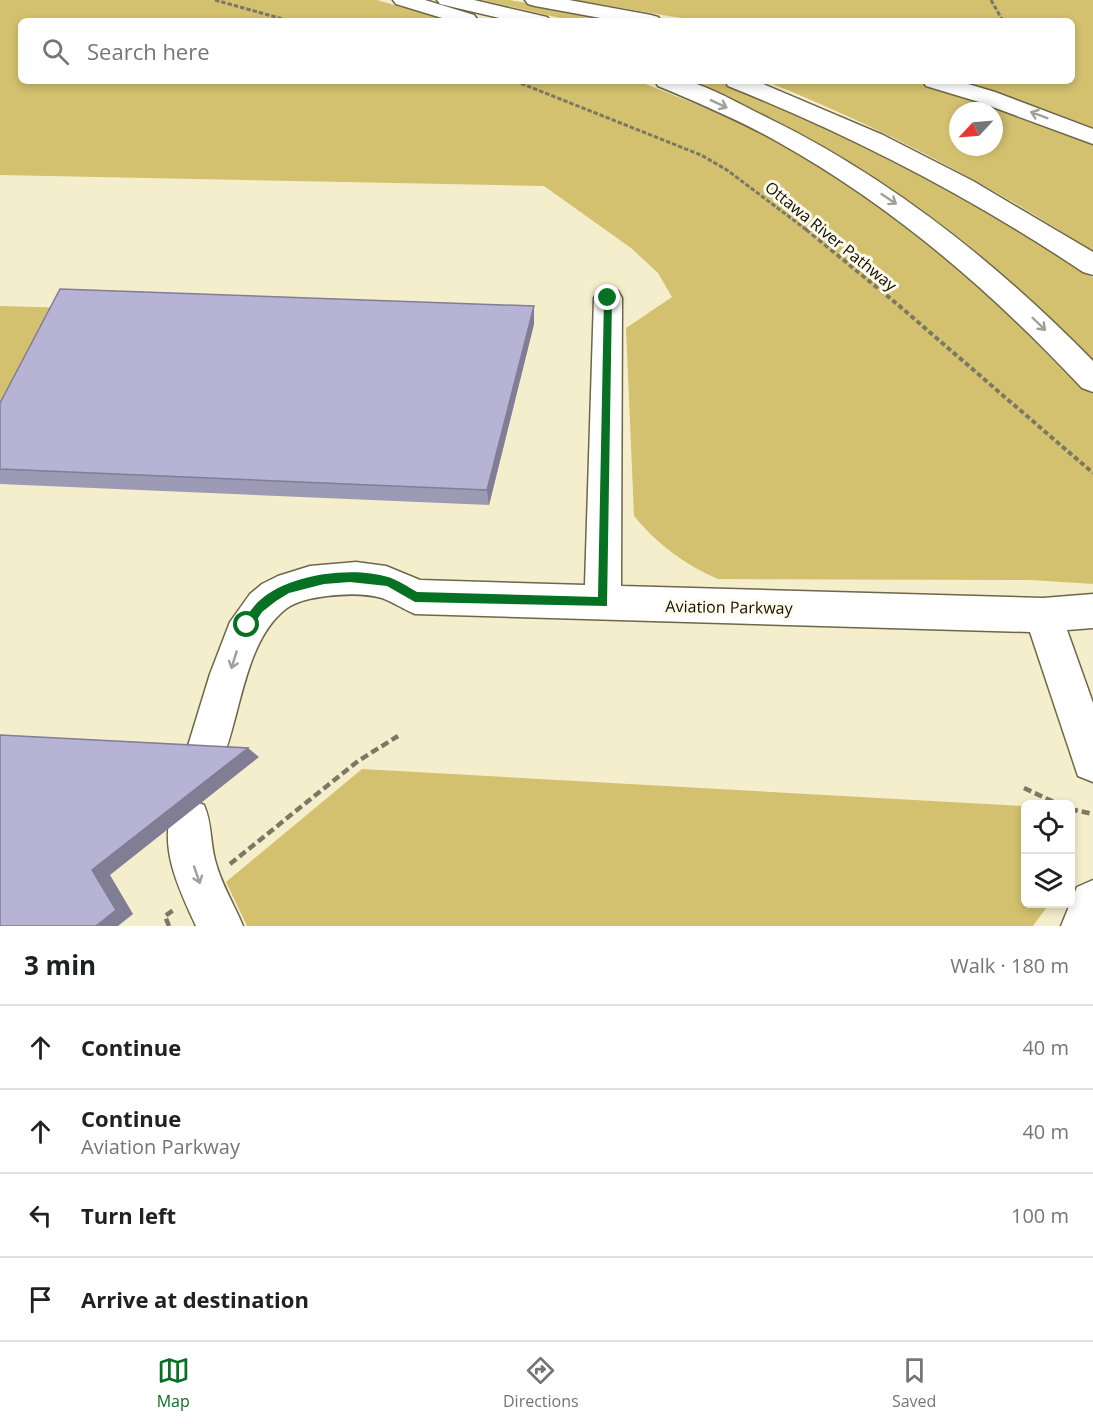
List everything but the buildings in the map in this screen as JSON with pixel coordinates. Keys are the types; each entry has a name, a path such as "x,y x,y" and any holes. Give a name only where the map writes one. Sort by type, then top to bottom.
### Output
{"main road":[{"path":"403,0 465,18"},
{"path":"447,0 527,18"},
{"path":"535,0 634,18"},
{"path":"673,84 710,99 784,136 901,207 937,234 1018,304 1093,380"},
{"path":"744,84 824,116 910,158 1007,212 1093,265"},
{"path":"944,84 987,97 1093,137"},
{"path":"603,603 608,298"},
{"name":"Aviation Parkway","path":"207,749 238,644 253,617 272,597 304,583 350,577 374,578 389,582 415,597 1043,615 1093,621"},
{"name":"Aviation Parkway","path":"1043,615 1093,611"},
{"path":"1043,615 1093,761"},
{"path":"189,820 189,846 201,887 220,926"},
{"path":"1084,926 1093,903"}],"path":[{"path":"215,0 279,18"},
{"path":"991,0 1001,18"},
{"name":"Ottawa River Pathway","path":"523,84 649,132 701,155 727,170 792,218 897,304 1093,473"},
{"path":"169,926 165,916 358,761 398,736"},
{"path":"1024,788 1050,800"},
{"path":"1075,810 1093,814"}],"shaded area":[{"path":"0,0 377,0 439,18 18,18 18,84 646,84 741,122 835,174 936,245 1030,328 1093,394 1093,584 1030,580 718,579 672,553 634,516 626,328 672,297 658,273 631,248 544,186 0,175"},
{"path":"482,0 510,0 607,18 560,18"},
{"path":"575,0 1093,0 1093,133 1007,96 973,84 1075,84 1075,18 680,18"},
{"path":"688,84 724,84 871,147 986,209 1093,278 1093,361 995,271"},
{"path":"772,84 925,84 980,102 949,102 949,156 1003,156 1003,110 1093,144 1093,251 974,180 892,137"},
{"path":"0,306 72,308 0,450"},
{"path":"362,769 1021,806 1021,908 1046,908 1033,926 247,926 226,882"}],"route":[{"path":"247,625 258,609 272,597 287,589 324,579 350,577 374,578 389,582 415,597 603,603 608,298"}]}
